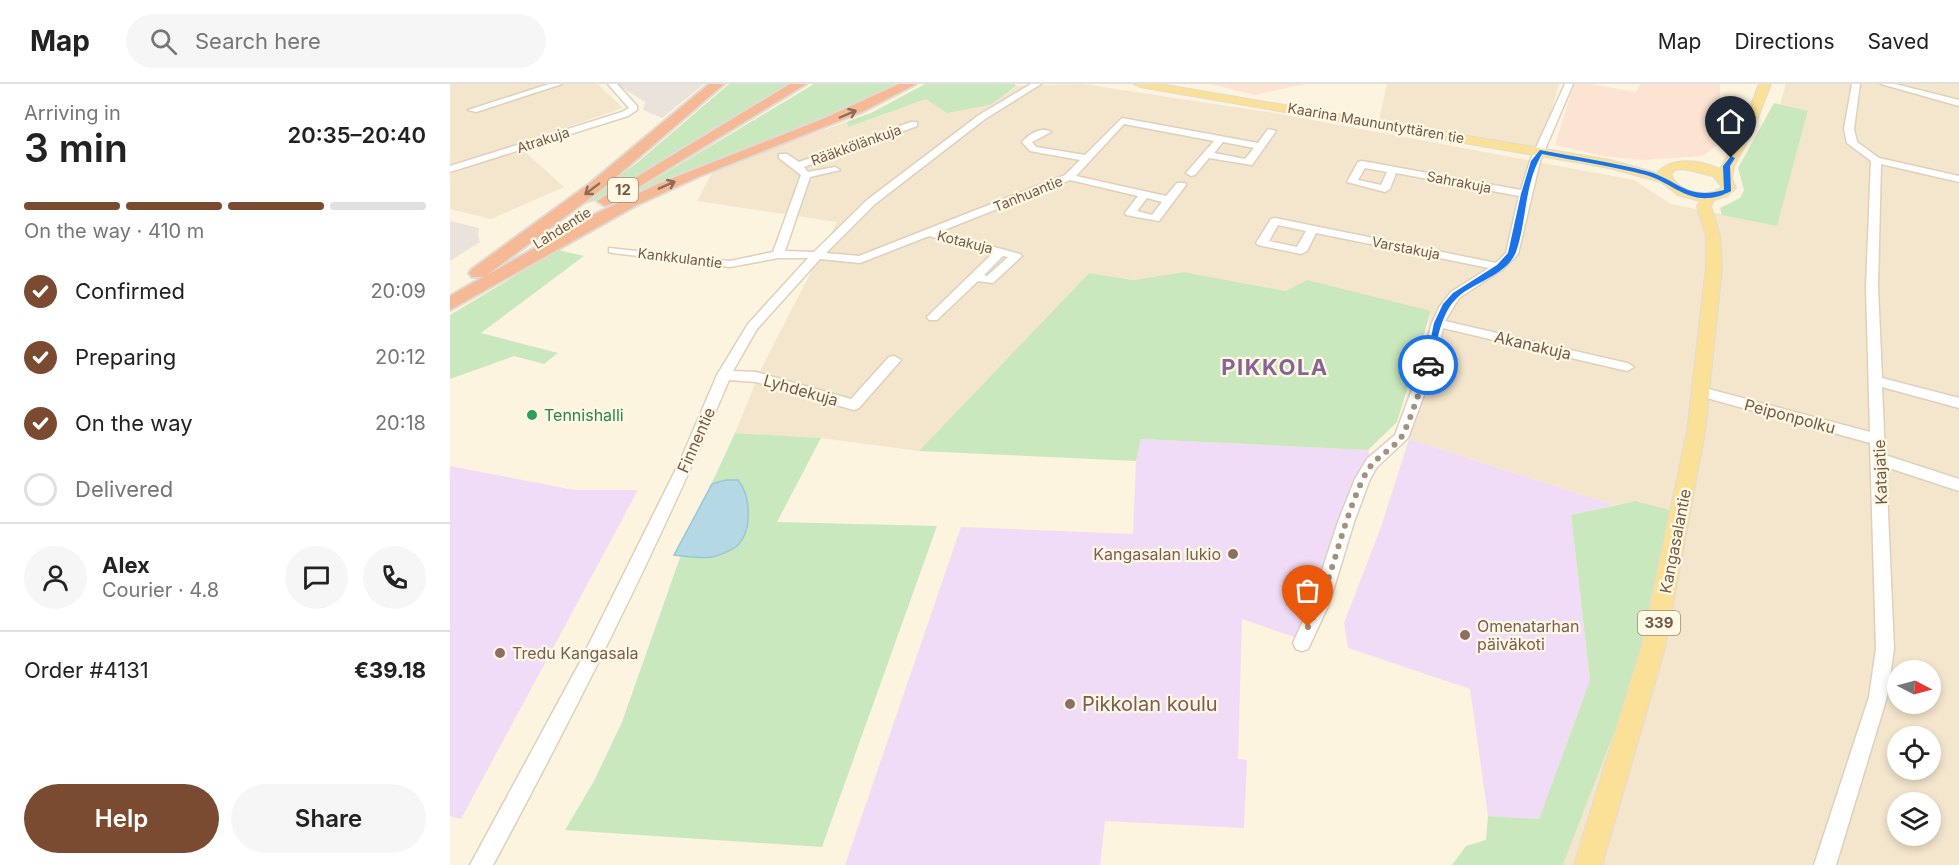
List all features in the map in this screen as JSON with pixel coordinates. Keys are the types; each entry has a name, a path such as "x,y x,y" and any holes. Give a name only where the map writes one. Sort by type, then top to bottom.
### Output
{"highway":[{"path":"450,293 595,187 717,84"},
{"name":"Lahdentie","path":"450,302 627,187 799,84"},
{"path":"450,302 559,241 663,187 857,110 909,84"}],"main road":[{"name":"Kaarina Maununtyttären tie","path":"1140,84 1668,173"},
{"path":"1725,179 1727,166 1746,134 1765,84"},
{"path":"1700,167 1714,162 1736,148"},
{"path":"1684,165 1700,167 1725,179 1729,185 1727,191 1709,196 1684,192 1674,187 1668,173 1684,165"},
{"path":"1684,192 1715,243"},
{"name":"Kangasalantie","path":"1588,865 1653,648 1696,432 1712,305 1715,243 1711,220 1704,206 1709,196"}],"street":[{"path":"473,110 558,84"},
{"name":"Atrakuja","path":"450,169 625,114 634,108 612,84"},
{"name":"Finnentie","path":"1013,97 1024,84"},
{"name":"Finnentie","path":"481,865 586,668 688,459 724,375 752,327 818,255 871,202 982,117 1037,84"},
{"path":"1302,643 1320,604 1346,522 1372,463 1401,438 1427,368 1438,323 1446,306 1455,295 1499,267 1512,254 1535,161 1569,84"},
{"path":"1856,84 1850,129 1852,143 1876,160 1959,179"},
{"path":"1885,84 1959,103"},
{"name":"Tanhuantie","path":"818,255 860,260 1069,177 1122,121 1260,146"},
{"name":"Rääkkölänkuja","path":"798,166 914,124"},
{"path":"1207,154 1248,163 1271,131"},
{"path":"1046,132 1033,136 1027,142 1033,149 1086,158"},
{"path":"1191,173 1221,138"},
{"path":"783,156 798,166 806,175"},
{"name":"Katajatie","path":"1825,865 1880,687 1885,631 1872,287 1876,160"},
{"name":"Sahrakuja","path":"1393,169 1525,194"},
{"path":"806,175 835,170"},
{"path":"778,255 806,175"},
{"path":"1069,177 1168,200"},
{"path":"1144,195 1130,213 1155,219 1181,184"},
{"name":"Varstakuja","path":"1312,229 1499,267"},
{"name":"Kotakuja","path":"928,233 1001,252 933,317"},
{"name":"Kankkulantie","path":"613,250 729,264 778,255 818,255"},
{"name":"Akanakuja","path":"1438,323 1627,367"},
{"name":"Lyhdekuja","path":"724,375 756,377 854,405 894,360"},
{"path":"1877,381 1959,403"},
{"name":"Peiponpolku","path":"1701,392 1879,440"},
{"path":"1880,459 1959,484"}],"shaded area":[{"path":"450,84 598,84 623,108 450,167"},
{"path":"616,84 704,84 662,118 643,110 645,102"},
{"path":"1083,84 1280,114 1634,180 1671,204 1777,225 1808,112 1780,105 1786,84 1959,84 1959,865 1563,865 1647,648 1635,501 1614,505 1409,439 1431,311 1286,291 1184,272 1133,280 1089,273 919,451 821,438 735,433 763,365 837,222 697,201 714,169 846,122 850,127 926,99 1011,91 1016,86"},
{"path":"1211,84 1305,84 1254,95"},
{"path":"1387,84 1559,84 1540,152 1378,125"},
{"path":"1574,84 1591,84 1636,92 1640,84 1720,84 1720,107 1743,111 1721,143 1702,156 1642,160 1604,156 1555,145"},
{"path":"523,150 564,187 491,219 450,209 450,174"},
{"path":"450,221 479,228 480,242 450,261"},
{"name":"Pikkolan koulu","path":"1141,439 1368,450 1372,463 1303,640 1242,619 1238,759 1247,760 1244,828 1105,821 1100,865 845,865 961,527 1133,534 1136,461"},
{"name":"Omenatarhan päiväkoti","path":"1409,439 1614,505 1571,515 1590,680 1539,819 1488,816 1470,689 1348,648 1344,623 1381,527"},
{"name":"Tredu Kangasala","path":"450,466 574,490 638,490 461,819 450,816"}],"green space":[{"path":"729,84 789,84 594,201 581,205 638,162"},
{"path":"814,84 899,84 851,108 667,179 592,217"},
{"path":"925,84 1014,84 1016,86 990,105 947,113 926,99 849,127 846,122 871,113"},
{"path":"1774,103 1808,111 1777,226 1722,215 1720,208 1740,198 1744,190 1738,168"},
{"path":"558,250 584,256 481,333 558,353 544,364 514,356 450,379 450,315"},
{"path":"1184,272 1286,291 1307,280 1431,311 1397,422 1368,450 1141,439 1136,461 919,451 1089,273 1133,280"},
{"path":"735,433 821,438 777,522 937,526 822,847 565,830 594,781 622,722 689,532"},
{"path":"1635,501 1669,510 1647,648 1563,865 1452,865 1466,846 1486,840 1488,816 1539,819 1590,680 1571,515"}],"water":[{"path":"726,480 738,480 746,495 748,522 742,539 732,549 711,557 674,555 712,484"}],"way so far":[{"path":"1308,627 1320,604 1346,522 1363,479 1372,463 1401,438 1428,365"}],"place":[{"name":"Tennishalli","path":"532,415"},
{"name":"Kangasalan lukio","path":"1233,554"},
{"name":"Omenatarhan päiväkoti","path":"1465,635"},
{"name":"Tredu Kangasala","path":"500,653"},
{"name":"Pikkolan koulu","path":"1070,704"}],"district":[{"name":"PIKKOLA","path":"1275,367"}],"route":[{"path":"1428,365 1438,323 1446,306 1455,295 1499,267 1512,254 1525,194 1540,152 1611,164 1646,173 1665,179 1684,192 1709,196 1720,195 1729,188 1725,179 1731,158"}]}
